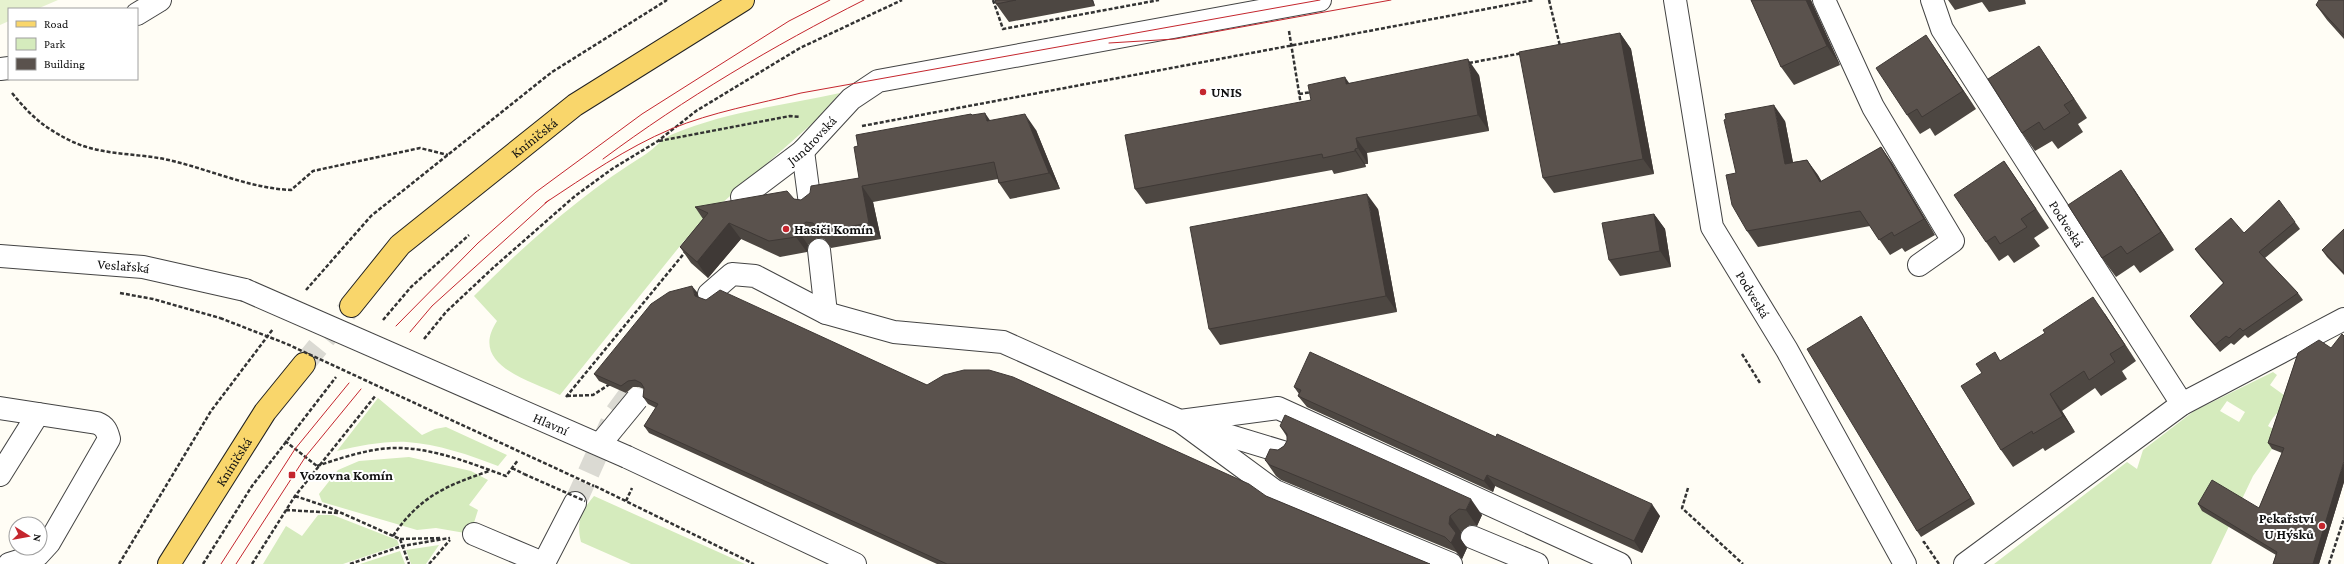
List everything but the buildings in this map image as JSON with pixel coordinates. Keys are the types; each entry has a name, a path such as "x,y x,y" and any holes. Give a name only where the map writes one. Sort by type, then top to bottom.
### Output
{"main road":[{"name":"Kníničská","path":"351,306 400,245 575,105 743,0"},
{"name":"Kníničská","path":"169,564 265,412 304,364"}],"street":[{"path":"138,13 160,0"},
{"path":"1285,7 1320,0"},
{"name":"Podveská","path":"1675,0 1712,227 1787,350 1905,564"},
{"path":"1824,0 1873,107 1953,241 1919,265"},
{"name":"Podveská","path":"1932,0 1942,29 2182,404"},
{"name":"Jundrovská","path":"742,196 803,151 851,99 878,81 1285,7"},
{"path":"803,151 810,204"},
{"path":"819,250 826,313"},
{"name":"Veslařská","path":"0,256 143,267 245,290"},
{"path":"708,294 732,274 755,276 826,313 894,332 1003,342 1180,420 1286,453"},
{"name":"Hlavní","path":"245,290 600,444 855,564"},
{"path":"1965,564 2182,404 2335,325"},
{"path":"600,444 637,399"},
{"path":"0,408 97,423 102,425 107,431 108,439 50,543 38,556 9,564"},
{"path":"1180,420 1278,408 1620,564"},
{"path":"0,475 38,414"},
{"path":"1180,420 1274,491 1451,564"},
{"path":"474,534 544,564 580,502"},
{"path":"1472,537 1537,564"}],"path":[{"path":"309,286 371,216 552,72 667,0"},
{"path":"424,339 446,312 575,196 612,169 658,141 696,112 800,48 902,0"},
{"path":"993,0 1003,29 1159,0"},
{"path":"858,126 1534,0"},
{"path":"1549,0 1561,54"},
{"path":"1285,7 1302,112"},
{"path":"1552,47 1560,46"},
{"path":"1468,63 1529,52"},
{"path":"10,91 32,118 70,141 104,151 165,159 268,189 291,190 313,171 420,148 449,155"},
{"path":"1299,94 1314,92"},
{"path":"658,141 790,116 831,121"},
{"path":"383,320 411,287 469,234"},
{"path":"614,382 606,385 593,395 566,397 689,247"},
{"path":"112,292 153,299 220,318 294,348 600,488 754,564"},
{"path":"119,564 211,411 260,344"},
{"path":"1742,354 1760,383"},
{"path":"203,564 252,486 285,441 336,377"},
{"path":"252,564 295,496 317,466 376,395"},
{"path":"285,441 317,466"},
{"path":"317,466 356,455 392,448 417,450 452,457 506,476 518,460"},
{"path":"512,468 580,502"},
{"path":"393,536 401,524 425,500 438,490 457,481 490,470"},
{"path":"1688,488 1682,508 1743,564"},
{"path":"295,496 328,507 338,513 400,539 452,538 402,546 350,564"},
{"path":"286,510 338,513"},
{"path":"2329,564 2344,518"},
{"path":"400,539 409,564"},
{"path":"1919,546 1924,542 1939,564"}],"green space":[{"path":"0,0 58,0 39,8 8,8 8,21 0,25"},
{"path":"840,93 815,121 712,212 684,241 560,395 519,377 506,369 496,360 490,349 490,336 497,321 474,296 535,238 578,202 673,134 713,120"},
{"path":"2273,372 2277,375 2270,385 2288,398 2268,426 2278,432 2272,449 2253,476 2211,564 1994,564 2127,462 2137,469 2143,450 2194,411","holes":["2227,401 2245,412 2239,422 2220,411"]},
{"path":"378,398 422,435 435,429 446,427 507,455 498,466 453,451 418,443 380,443 337,451"},
{"path":"409,457 471,471 488,480 469,505 478,510 472,529 465,533 436,528 417,530 322,502 319,494 338,470 359,461"},
{"path":"594,496 745,564 631,564 581,542 579,523 583,512"},
{"path":"318,515 333,515 397,540 399,545 343,564 263,564 286,526 302,536"},
{"path":"439,545 426,564 411,564 406,550"},
{"path":"400,551 405,564 360,564"}],"tunnel":[{"path":"304,364 351,306"},
{"path":"575,503 615,414 629,395 663,369"}],"tram line":[{"path":"396,326 478,243 536,192 642,114 789,21 830,0"},
{"path":"603,159 666,115 730,74 763,54 864,0"},
{"path":"545,203 606,163 638,145 671,129 719,113 801,93 1320,0"},
{"path":"1109,43 1175,39 1391,0"},
{"path":"410,332 432,306 549,200"},
{"path":"221,564 295,449 349,383"},
{"path":"236,564 306,456 361,389"}],"place":[{"name":"UNIS","path":"1203,92"},
{"name":"Hasiči Komín","path":"786,229"},
{"name":"Vozovna Komín","path":"292,475"},
{"name":"Pekařství U Hýsků","path":"2322,526"}]}
